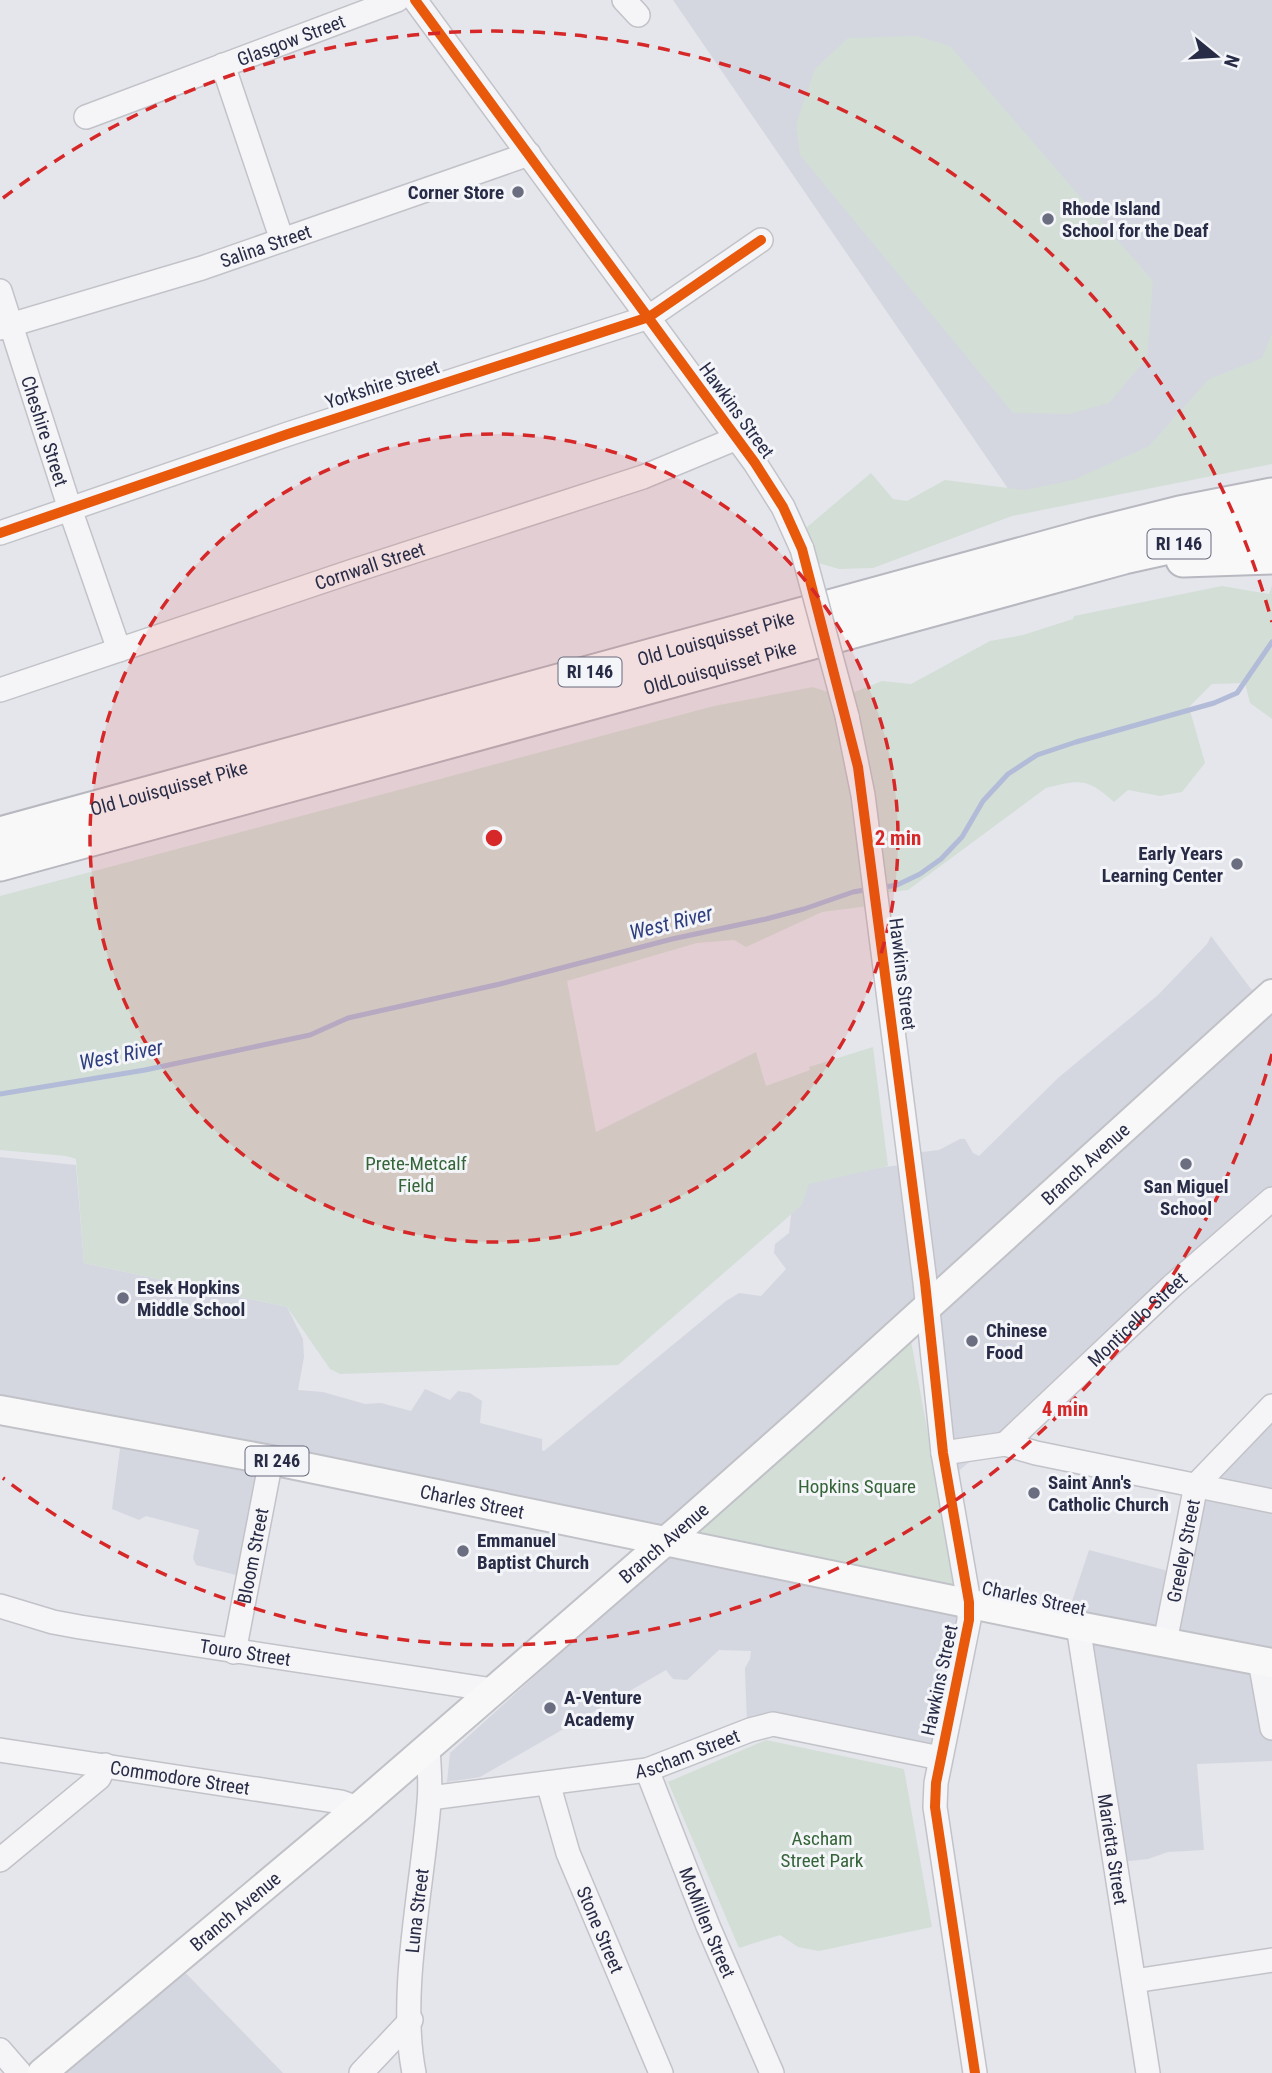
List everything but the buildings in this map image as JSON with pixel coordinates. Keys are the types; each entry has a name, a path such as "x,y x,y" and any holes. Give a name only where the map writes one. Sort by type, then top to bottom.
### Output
{"highway":[{"name":"Old Louisquisset Pike","path":"0,834 1092,535 1180,513 1272,495"},
{"name":"RI 146","path":"1087,568 1272,524"},
{"path":"1087,568 1208,558 1272,557"},
{"name":"OldLouisquisset Pike","path":"472,734 1087,568"},
{"name":"Old Louisquisset Pike","path":"0,864 472,734"}],"main road":[{"name":"Branch Avenue","path":"42,2073 358,1808 665,1541 805,1418 1272,994"},
{"name":"Charles Street","path":"0,1410 271,1460 1078,1626 1266,1662"}],"street":[{"name":"Glasgow Street","path":"86,117 397,0"},
{"name":"Hawkins Street","path":"415,0 755,463 783,507 802,549 858,767 928,1306 943,1453 969,1602 969,1620 940,1758 935,1807 975,2073"},
{"name":"Glasgow Street","path":"223,65 282,240"},
{"name":"Salina Street","path":"5,327 202,268 529,154"},
{"name":"Yorkshire Street","path":"0,533 403,396 649,317 761,240"},
{"name":"Cheshire Street","path":"0,291 5,327 119,650"},
{"name":"Cornwall Street","path":"0,690 643,477 737,438"},
{"name":"Monticello Street","path":"1005,1444 1172,1286 1272,1199"},
{"name":"Greeley Street","path":"1165,1642 1196,1485 1272,1406"},
{"path":"943,1453 1005,1444 1017,1449 1272,1501"},
{"name":"Bloom Street","path":"234,1652 271,1460"},
{"name":"Touro Street","path":"0,1606 53,1622 493,1690"},
{"name":"Marietta Street","path":"1078,1626 1148,2073"},
{"path":"1266,1662 1272,1728"},
{"name":"Ascham Street","path":"430,1798 647,1770 750,1730 773,1724 940,1758"},
{"name":"Luna Street","path":"414,2073 411,2020 413,1953 430,1798 428,1748"},
{"name":"Commodore Street","path":"0,1750 341,1802 358,1808"},
{"path":"0,1860 99,1778 105,1765"},
{"name":"McMillen Street","path":"647,1770 708,1926 772,2073"},
{"name":"Stone Street","path":"548,1783 568,1853 660,2073"},
{"path":"1134,1981 1272,1960"},
{"path":"361,2073 411,2020"},
{"path":"0,2049 20,2073"}],"shaded area":[{"name":"Rhode Island School for the Deaf","path":"673,0 1272,0 1272,438 1024,512"},
{"path":"1211,936 1251,989 1269,997 1272,1003 1272,1202 954,1475 918,1315 808,1404 971,1603 934,1755 747,1725 745,1668 751,1651 719,1650 687,1680 673,1679 666,1670 480,1777 447,1782 450,1753 614,1604 650,1543 282,1464 248,1578 196,1565 193,1558 199,1530 146,1516 139,1520 112,1509 122,1434 0,1397 0,1157 76,1165 84,1263 287,1307 303,1339 304,1357 298,1390 323,1392 365,1404 381,1403 411,1411 425,1389 450,1400 458,1391 470,1393 482,1401 480,1423 542,1439 544,1451 726,1301 739,1293 761,1296 786,1269 774,1253 775,1244 789,1233 794,1190 801,1177 901,1165 905,1154 939,1150 960,1139 965,1139 973,1153 979,1156 1058,1078 1158,995 1207,944"},
{"path":"1272,1408 1272,1761 1197,1764 1204,1850 1168,1852 1148,1859 1112,1863 1094,1749 1065,1622 1089,1550 1172,1572 1189,1488"},
{"path":"171,1958 283,2073 31,2073"}],"green space":[{"path":"917,36 950,46 1153,281 1147,358 1109,403 1069,414 1013,413 800,155 796,124 815,69 848,38"},
{"path":"1272,333 1272,464 1012,516 873,568 839,569 808,560 800,533 871,473 893,499 907,501 945,480 1025,490 1073,480 1149,446 1209,379 1262,358"},
{"name":"Prete-Metcalf Field","path":"1222,586 1269,594 1272,586 1272,719 1250,703 1245,683 1212,684 1189,707 1205,763 1182,792 1160,796 1128,790 1114,802 1097,788 1083,783 1067,783 1046,788 908,890 873,894 869,906 822,912 746,947 734,940 697,943 567,981 596,1132 756,1052 766,1086 810,1070 809,1067 873,1047 888,1166 809,1184 802,1205 618,1365 340,1374 330,1369 287,1307 84,1263 76,1159 0,1150 0,896 714,706 813,687 842,697 882,681 911,684 990,641 1023,635 1073,619 1074,616"},
{"name":"Hopkins Square","path":"910,1335 956,1588 684,1531"},
{"name":"Ascham Street Park","path":"766,1740 904,1769 932,1927 819,1951 798,1947 780,1935 739,1948 668,1782"}],"waterway":[{"name":"West River","path":"880,888 897,885 920,874 941,859 962,837 983,801 1008,774 1037,755 1214,703 1237,693 1272,642"},
{"name":"West River","path":"0,1094 145,1070 310,1035 348,1018 500,984 672,939 766,919 870,889"}],"cycle path":[{"path":"415,0 755,463 783,507 802,549 858,767 925,1282 943,1453 969,1602 969,1620 936,1783 935,1807 975,2073"},
{"path":"0,533 288,434 649,317 761,240"}],"place":[{"name":"Corner Store","path":"518,192"},
{"name":"Rhode Island School for the Deaf","path":"1048,219"},
{"name":"Early Years Learning Center","path":"1237,864"},
{"name":"San Miguel School","path":"1186,1164"},
{"name":"Esek Hopkins Middle School","path":"123,1298"},
{"name":"Chinese Food","path":"972,1341"},
{"name":"Saint Ann's Catholic Church","path":"1034,1493"},
{"name":"Emmanuel Baptist Church","path":"463,1551"},
{"name":"A-Venture Academy","path":"550,1708"}]}
